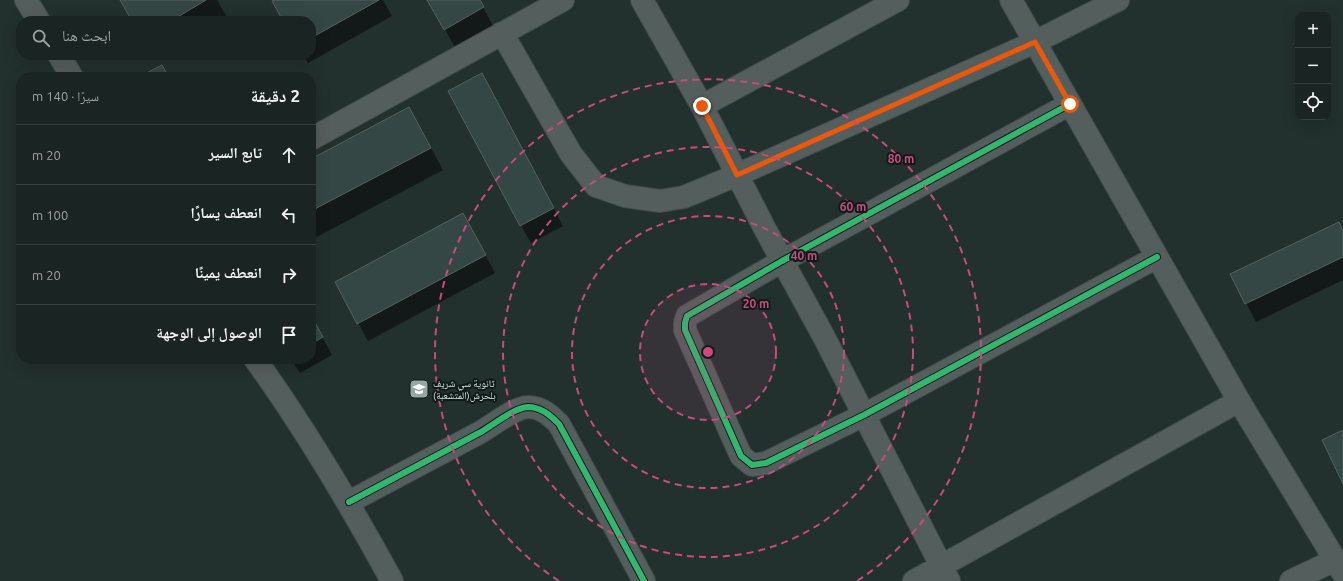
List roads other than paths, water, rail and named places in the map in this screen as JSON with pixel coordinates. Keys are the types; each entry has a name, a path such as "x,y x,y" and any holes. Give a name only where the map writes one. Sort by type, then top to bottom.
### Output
{"street":[{"path":"26,0 36,16"},
{"path":"316,136 563,0"},
{"path":"642,0 702,106 864,415 945,574"},
{"path":"702,106 898,0"},
{"path":"1011,0 1239,401 1339,566 1291,581"},
{"path":"502,34 571,154 596,186 625,196 660,201 684,197 737,175 1035,42 1118,0"},
{"path":"62,60 69,72"},
{"path":"1070,104 782,261 687,316 685,323 689,338 741,456 752,465 766,464 864,415 1157,257"},
{"path":"259,364 281,396 349,502 392,581"},
{"path":"914,581 945,574 1239,401"},
{"path":"349,502 481,432 513,413 526,407 538,408 548,414 559,424 644,581"}],"place":[{"name":"ثانوية سي شريف بلحرش(المتشعبة)","path":"419,389"}]}
